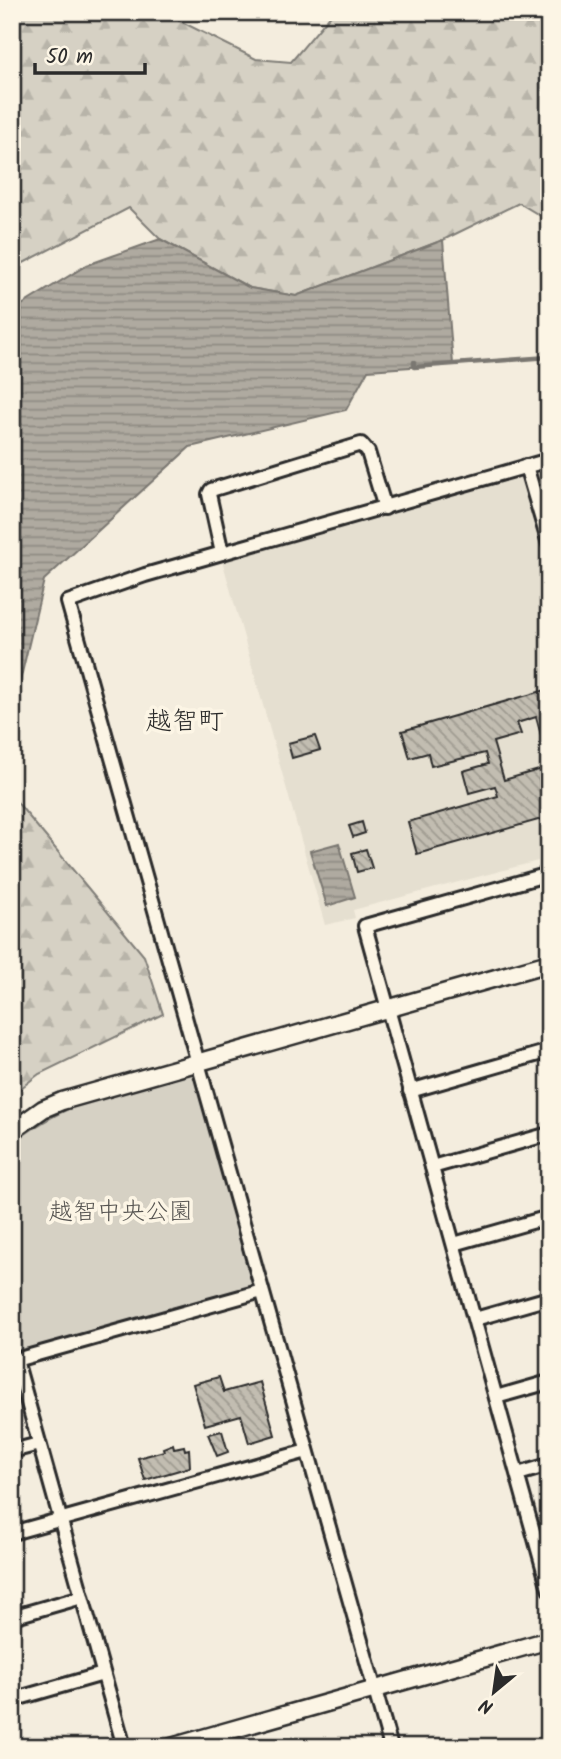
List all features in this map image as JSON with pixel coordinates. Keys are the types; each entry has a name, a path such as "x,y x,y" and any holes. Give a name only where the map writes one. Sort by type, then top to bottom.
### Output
{"street":[{"path":"222,554 209,494 211,489 361,444 365,447 385,508"},
{"path":"391,1747 68,602 222,554 549,460"},
{"path":"526,466 549,544"},
{"path":"549,874 365,926 517,1474 544,1549 549,1589"},
{"path":"12,1131 35,1114 62,1101 549,963"},
{"path":"410,1091 549,1051"},
{"path":"432,1167 549,1134"},
{"path":"454,1244 549,1217"},
{"path":"124,1747 14,1360 262,1291"},
{"path":"475,1320 549,1298"},
{"path":"496,1397 549,1382"},
{"path":"12,1451 39,1444"},
{"path":"12,1533 307,1451"},
{"path":"517,1474 549,1465"},
{"path":"12,1617 82,1597"},
{"path":"171,1747 549,1640"},
{"path":"12,1700 103,1674"}],"shaded area":[{"path":"160,239 250,288 296,296 443,240 453,364 368,370 346,410 190,447 44,580 12,715 12,311 87,265"},
{"path":"519,476 526,479 549,562 549,858 353,910 355,918 325,925 222,560"},
{"path":"339,843 355,897 327,906 310,851"}],"green space":[{"path":"12,12 162,12 256,59 291,62 333,12 549,15 549,221 519,203 443,240 296,296 250,288 160,239 129,208 12,269"},
{"path":"12,796 144,956 163,1014 39,1074 12,1095 12,983 17,977 12,973"},
{"name":"越智中央公園","path":"195,1070 254,1290 12,1355 12,1145 32,1129 75,1106"}],"building":[{"path":"549,689 549,733 541,735 536,717 517,723 521,734 493,742 504,780 549,767 549,817 417,854 408,822 498,796 495,786 469,793 463,771 488,764 485,753 431,766 428,753 410,758 402,731"},
{"path":"315,736 320,750 292,758 288,743"},
{"path":"362,822 365,833 353,837 349,826"},
{"path":"366,849 372,868 357,872 352,853"},
{"path":"219,1377 224,1392 260,1382 275,1435 249,1443 241,1415 205,1425 193,1384"},
{"path":"222,1431 228,1452 217,1456 208,1434"},
{"path":"173,1444 174,1448 184,1446 185,1450 189,1449 190,1467 145,1480 138,1458 164,1451 163,1448"}],"waterway":[{"path":"414,362 414,367 549,357"}],"district":[{"name":"越智町","path":"185,722"}]}
